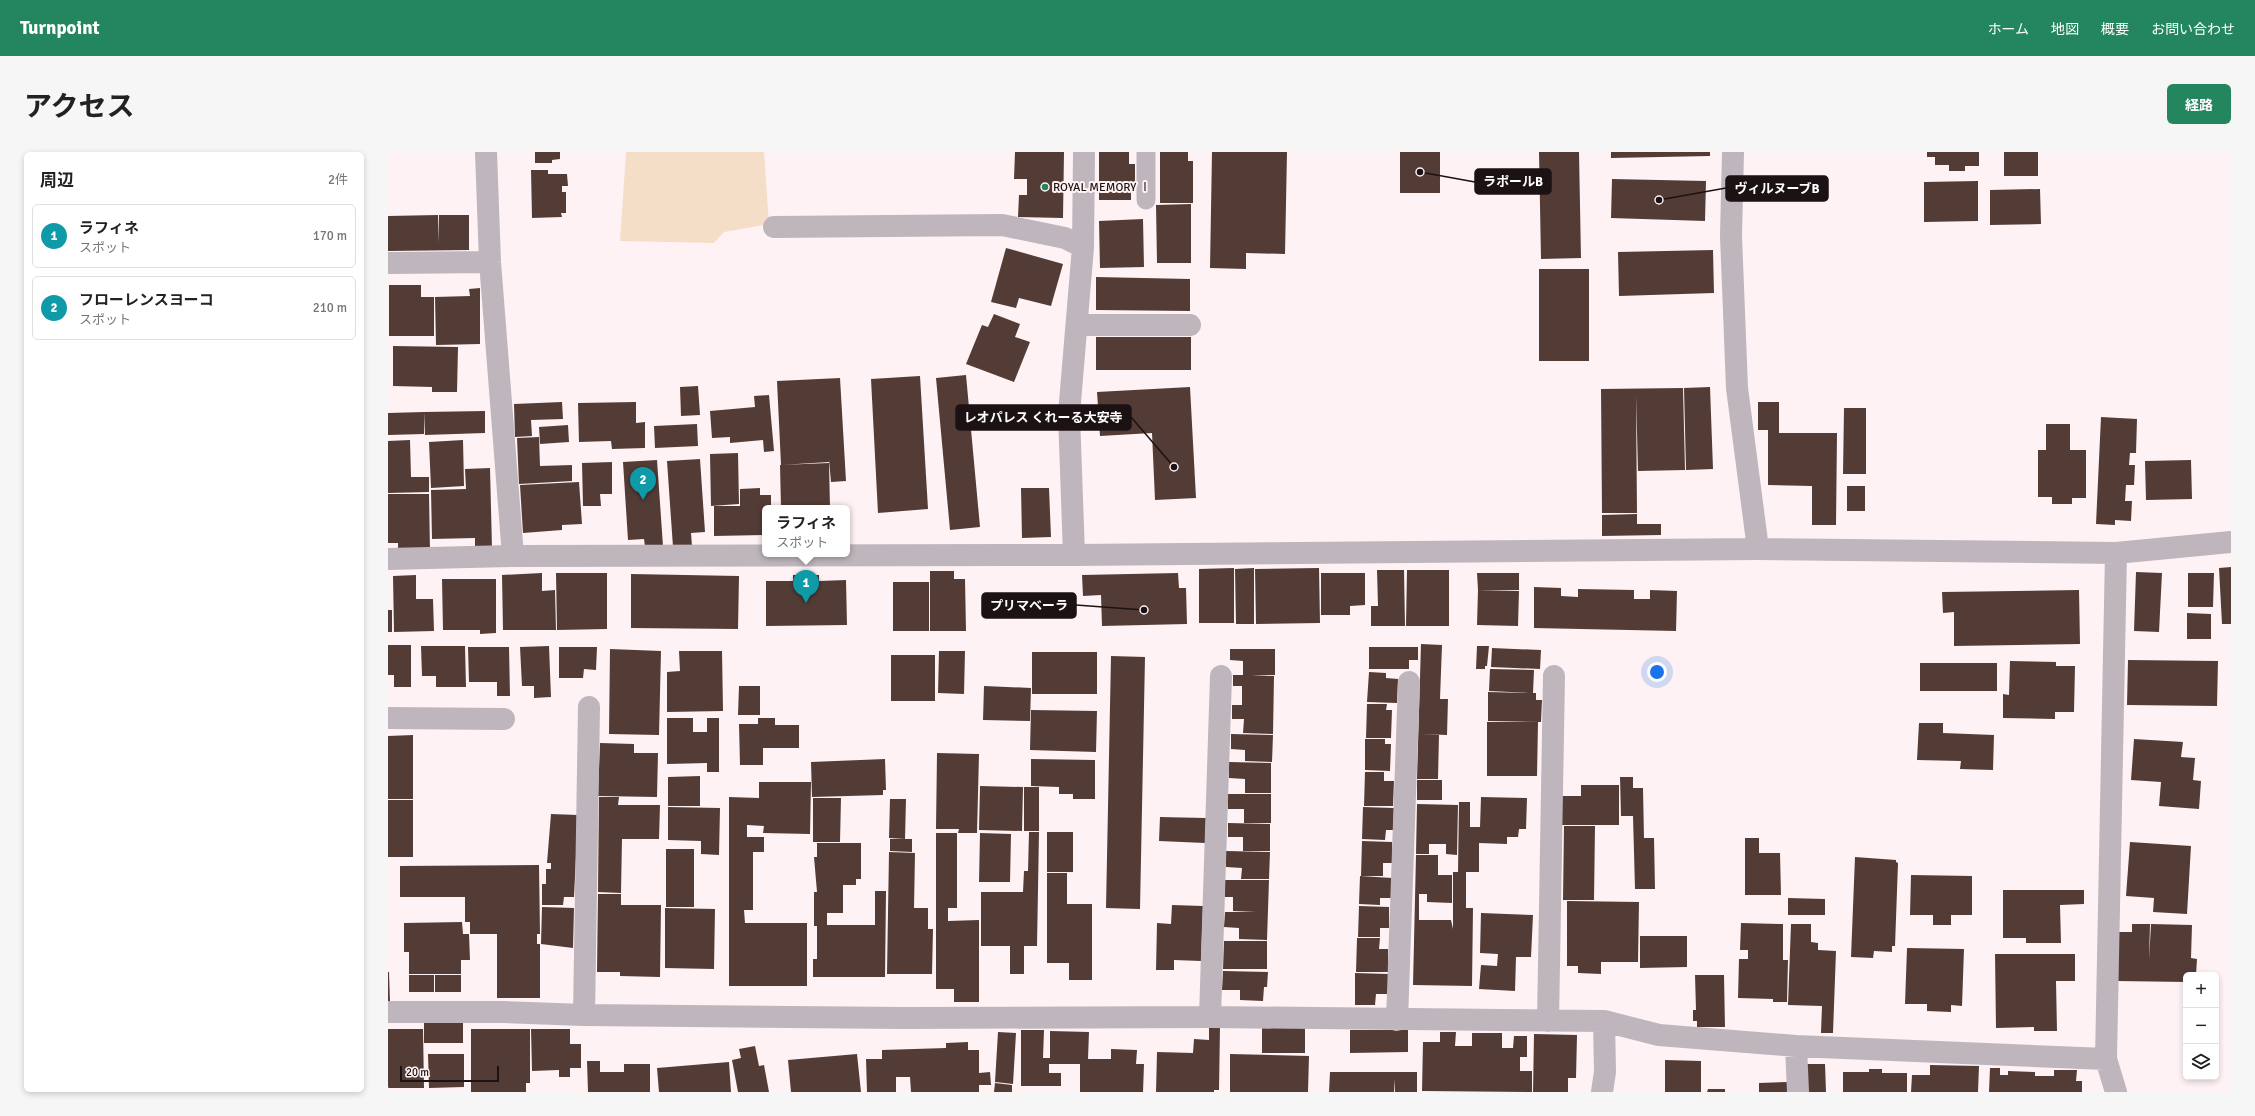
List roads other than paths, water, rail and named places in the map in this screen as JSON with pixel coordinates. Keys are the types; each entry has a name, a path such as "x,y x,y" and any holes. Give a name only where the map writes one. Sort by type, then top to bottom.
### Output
{"street":[{"path":"486,152 490,262 513,556"},
{"path":"1074,555 1069,414 1083,247 1084,152"},
{"path":"1733,152 1731,236 1737,388 1758,549"},
{"path":"774,227 1002,226 1065,238 1083,247"},
{"path":"388,263 490,262"},
{"path":"1077,325 1190,324"},
{"path":"850,555 1758,549 2116,553 2231,542"},
{"path":"2116,553 2106,1059 2116,1092"},
{"path":"388,559 513,556 762,556"},
{"path":"1210,1016 1221,676"},
{"path":"1548,1021 1554,676"},
{"path":"1397,1020 1409,682"},
{"path":"584,1015 589,707"},
{"path":"388,718 504,719"},
{"path":"388,1012 504,1012 584,1015 895,1018 1210,1016 1397,1020 1604,1021 1659,1035 1796,1046 2106,1059"},
{"path":"1602,1092 1605,1072 1604,1021"},
{"path":"1796,1046 1798,1092"}],"lane":[{"path":"1146,152 1146,200"}],"place":[{"name":"ラポールB","path":"1420,172"},
{"name":"ROYAL MEMORY Ⅰ","path":"1045,187"},
{"name":"ヴィルヌーブB","path":"1659,200"},
{"name":"レオパレス くれーる大安寺","path":"1174,467"},
{"name":"フローレンスヨーコ","path":"643,500"},
{"name":"ラフィネ","path":"806,603"},
{"name":"プリマベーラ","path":"1144,610"}]}
